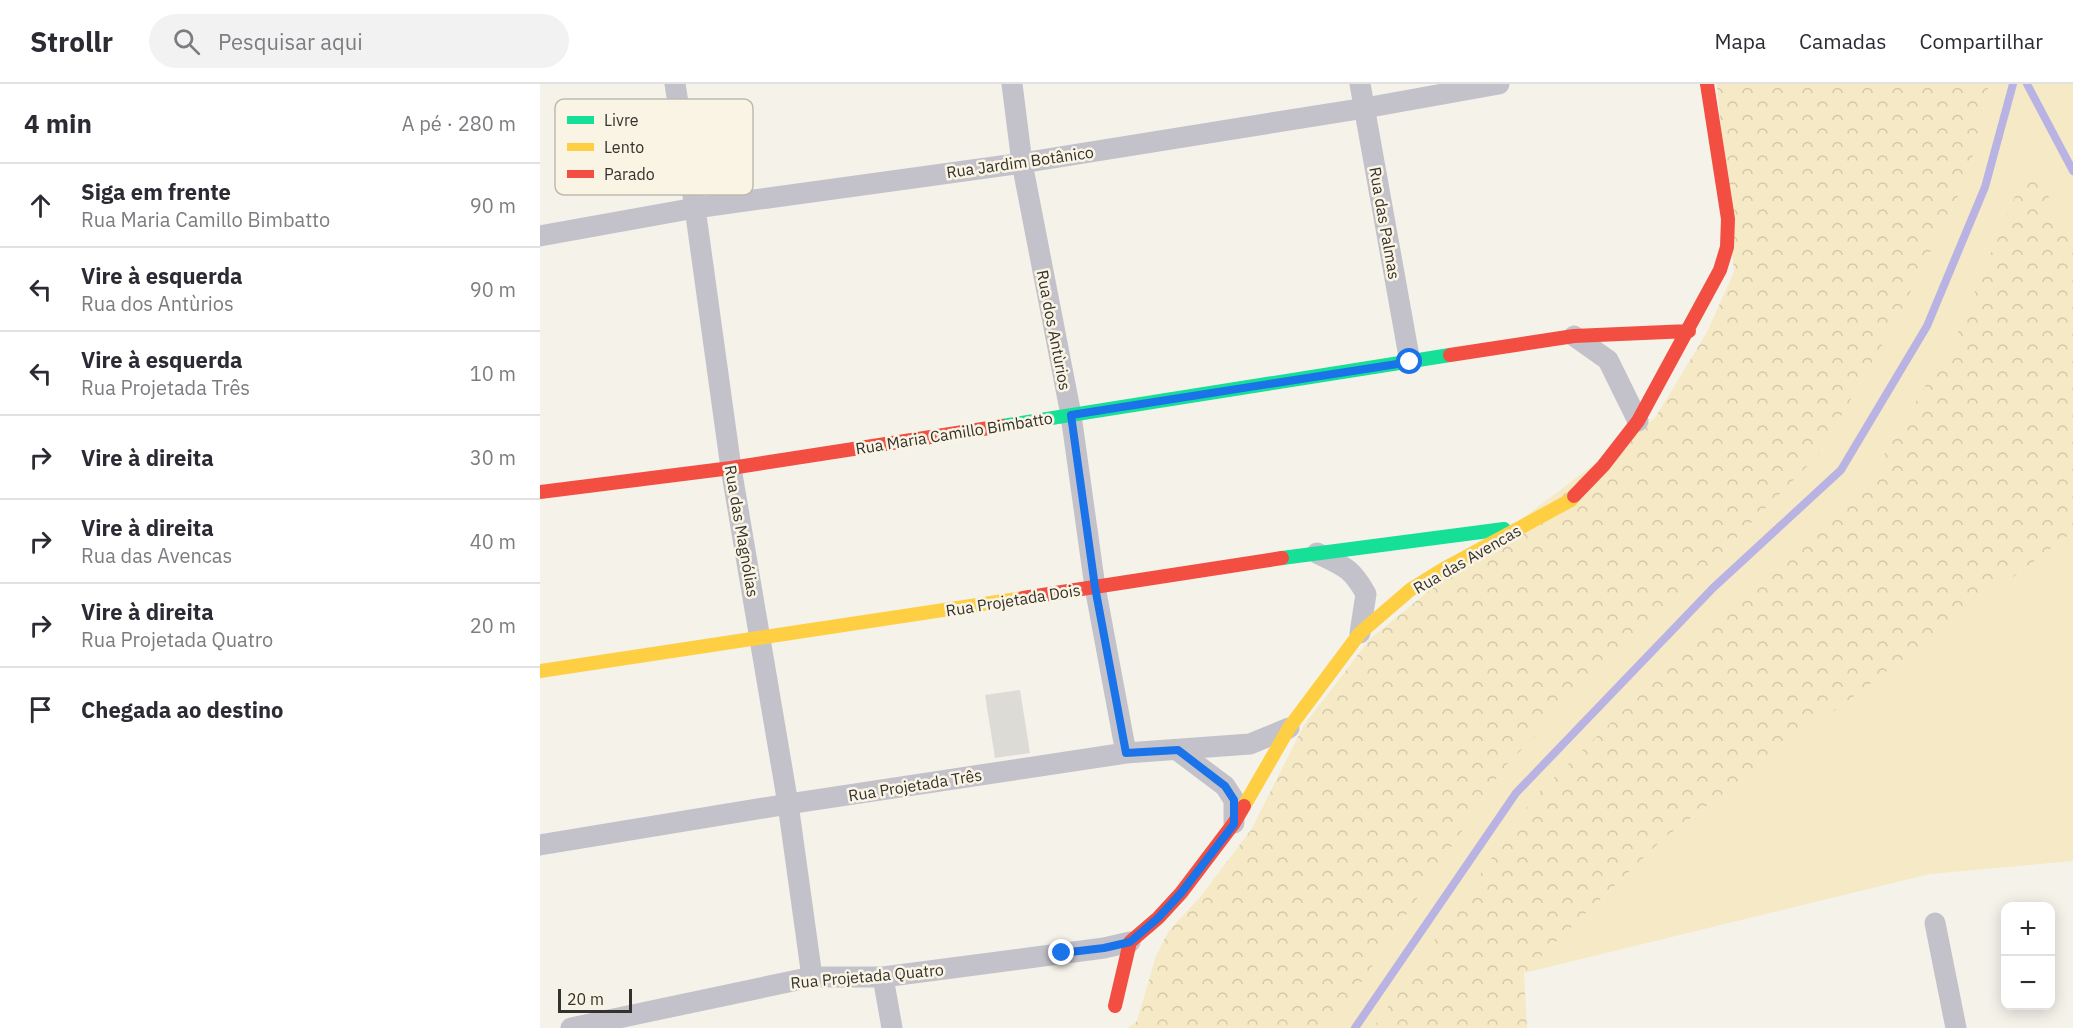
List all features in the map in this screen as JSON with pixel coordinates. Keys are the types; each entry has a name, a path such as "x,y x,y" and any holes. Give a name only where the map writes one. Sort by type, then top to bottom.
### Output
{"street":[{"name":"Rua das Magnólias","path":"675,84 677,99"},
{"name":"Rua dos Antùrios","path":"1012,84 1022,163 1071,415 1095,587 1126,753"},
{"name":"Rua das Palmas","path":"1360,84 1410,362"},
{"name":"Rua Jardim Botânico","path":"540,236 695,208 1022,163 1499,84"},
{"name":"Rua das Avencas","path":"1130,942 1158,918 1181,893 1234,824 1289,728 1360,633 1418,585 1571,500 1603,466 1638,421 1689,331 1720,270 1727,247 1728,219 1707,84"},
{"name":"Rua das Magnólias","path":"693,195 731,468 788,804 812,977"},
{"name":"Rua Maria Camillo Bimbatto","path":"540,492 731,468 1574,336 1689,331"},
{"path":"1574,336 1608,360 1638,421"},
{"name":"Rua Projetada Dois","path":"540,670 1316,553 1522,527"},
{"path":"1316,553 1355,575 1366,594 1360,633"},
{"name":"Rua Projetada Três","path":"540,845 788,804 1126,753 1250,744 1289,728"},
{"path":"1178,750 1225,786 1234,800 1234,824"},
{"path":"1935,923 1956,1028"},
{"path":"1114,1006 1130,942"},
{"name":"Rua Projetada Quatro","path":"571,1028 812,977 883,977 1104,948 1130,942"},
{"path":"883,977 892,1028"}],"green space":[{"path":"1717,84 1989,84 1968,176 1898,317 1820,453 1693,582 1505,766 1331,1028 1128,1028 1137,1021 1156,956 1168,932 1200,897 1251,830 1304,725 1370,639 1452,572 1655,418 1707,332 1734,272"},
{"path":"1989,84 2073,84 2073,244 2030,161 1958,332 1868,481 1745,593 1534,797 1373,1028 1331,1028 1505,766 1693,582 1820,453 1898,317 1968,176"},
{"path":"2030,160 2073,244 2073,532 1664,838 1524,973 1527,1028 1373,1028 1534,797 1745,593 1868,481 1958,332"},
{"path":"2073,532 2073,861 1930,874 1524,973 1664,838"}],"building":[{"path":"1020,690 1030,753 995,758 985,695"}],"waterway":[{"path":"1355,1028 1516,793 1713,588 1841,470 1927,326 1985,187 2013,84"},
{"path":"2027,84 2073,171"}],"traffic: fast":[{"path":"1002,426 1450,355"},
{"path":"1282,558 1504,529"}],"traffic: slow":[{"path":"1244,806 1289,728 1360,633 1410,590 1442,570 1571,500 1574,496"},
{"path":"540,671 1023,598"}],"traffic: jam":[{"path":"1574,496 1603,466 1638,421 1720,270 1727,247 1728,219 1707,84"},
{"path":"1450,355 1574,336 1689,331"},
{"path":"540,492 731,468 1002,426"},
{"path":"1023,598 1282,558"},
{"path":"1115,1006 1130,942 1158,918 1181,893 1234,823 1244,806"}],"route":[{"path":"1062,953 1130,942 1158,918 1181,893 1234,824 1234,800 1225,786 1178,750 1126,753 1095,587 1071,415 1410,362"}]}
